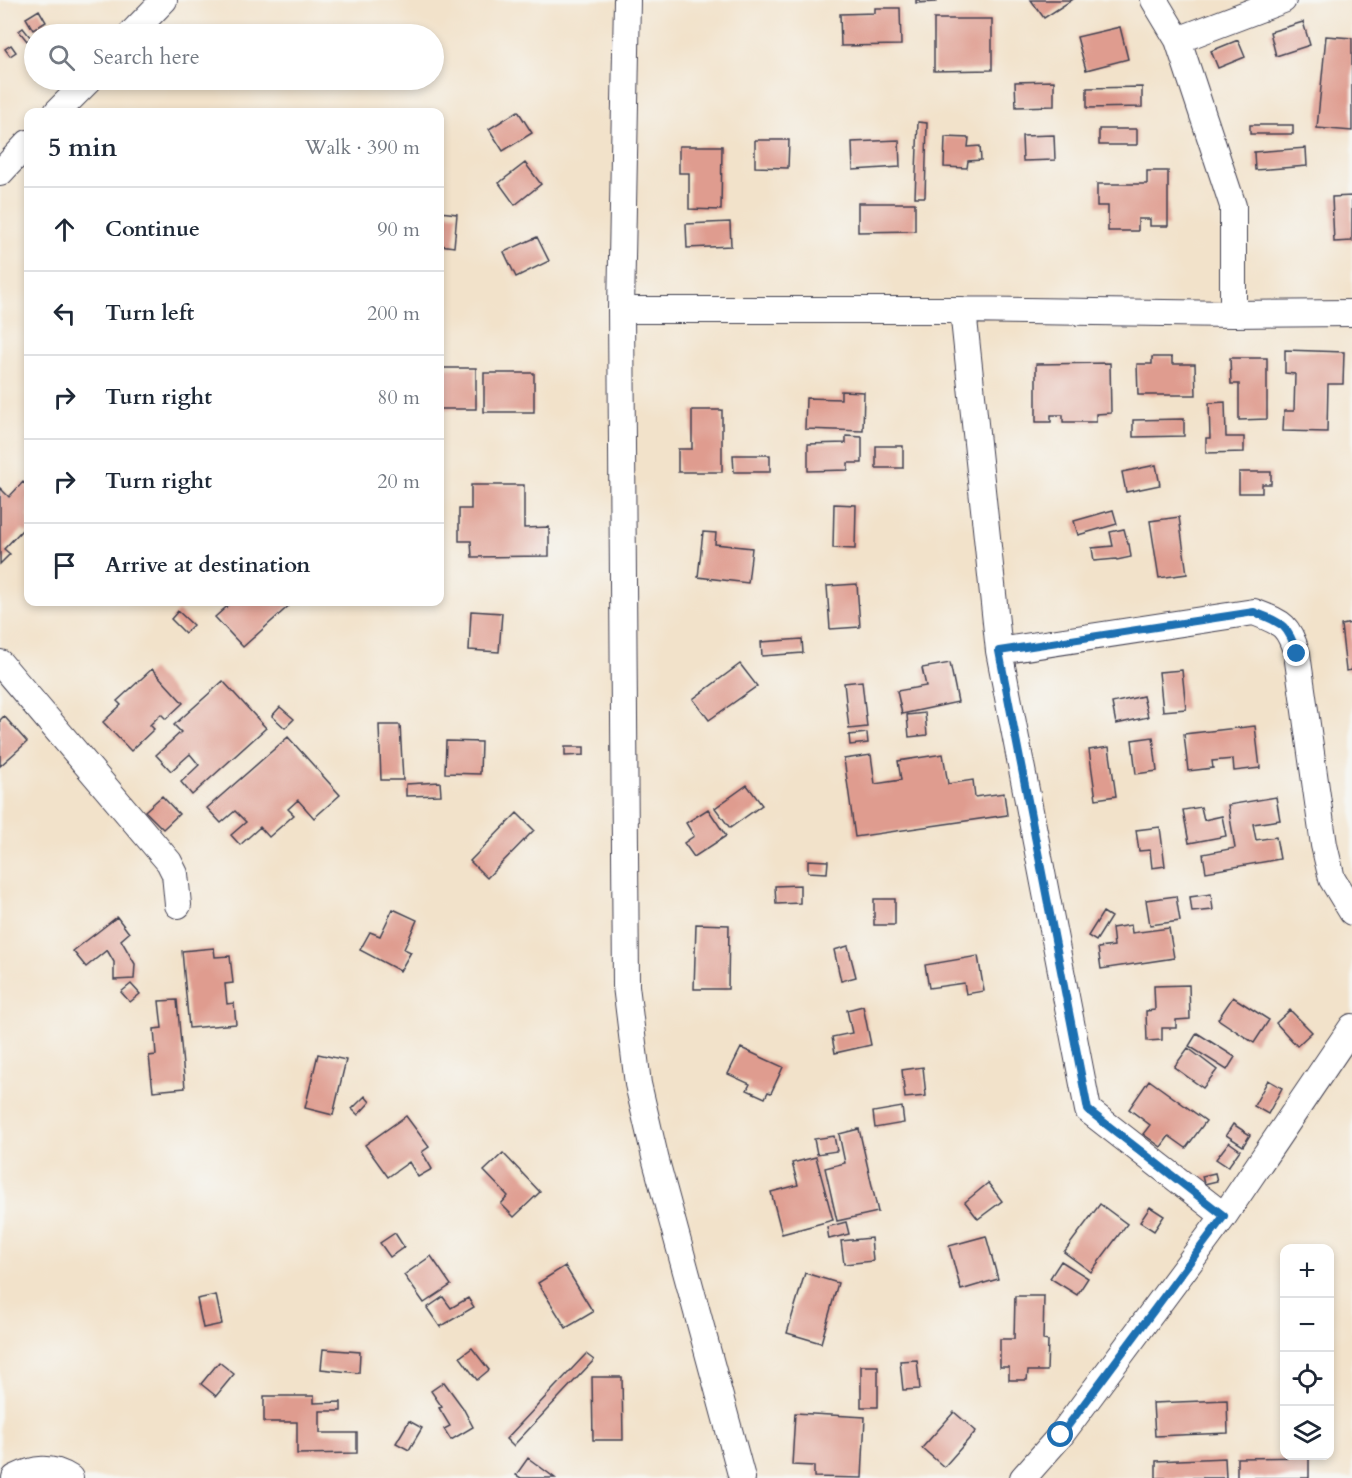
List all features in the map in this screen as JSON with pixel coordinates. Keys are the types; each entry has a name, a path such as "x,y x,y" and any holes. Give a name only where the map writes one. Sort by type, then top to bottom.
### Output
{"street":[{"path":"141,24 164,0"},
{"path":"627,0 621,310 626,986 638,1084 656,1161 742,1478"},
{"path":"1154,0 1178,40 1233,206 1233,314"},
{"path":"1178,40 1283,0"},
{"path":"61,108 78,90"},
{"path":"0,173 24,147"},
{"path":"621,310 1352,313"},
{"path":"963,310 999,651 1088,1110 1224,1216"},
{"path":"999,651 1254,612 1278,621 1291,634 1297,654 1324,845 1332,879 1352,912"},
{"path":"0,663 169,862 175,874 178,905"},
{"path":"1023,1478 1061,1435 1224,1216 1352,1027"},
{"path":"15,1478 40,1468 62,1473 70,1478"}],"building":[{"path":"916,0 936,0 936,2 916,3"},
{"path":"1031,0 1072,0 1044,18"},
{"path":"875,8 900,8 901,45 841,46 840,14 875,13"},
{"path":"39,10 46,22 30,24 26,18"},
{"path":"934,19 992,19 992,70 934,71"},
{"path":"1303,22 1310,45 1276,56 1270,32"},
{"path":"1120,27 1128,59 1086,70 1077,37"},
{"path":"24,29 24,37 19,31"},
{"path":"1326,36 1352,38 1352,131 1317,128"},
{"path":"1238,40 1245,57 1218,68 1211,51"},
{"path":"11,45 16,52 10,56 5,49"},
{"path":"1054,81 1054,106 1016,107 1015,82"},
{"path":"1142,87 1142,107 1087,108 1087,88"},
{"path":"518,111 532,133 503,151 489,129"},
{"path":"918,122 927,123 925,197 915,197"},
{"path":"1250,125 1293,125 1293,134 1250,134"},
{"path":"1099,129 1137,129 1137,145 1099,145"},
{"path":"1054,135 1055,160 1023,161 1022,136"},
{"path":"945,137 969,138 968,147 980,146 981,160 968,161 967,168 944,167"},
{"path":"755,140 789,140 788,168 755,167"},
{"path":"899,140 900,167 853,170 852,142"},
{"path":"679,146 722,146 721,210 689,209 689,173 679,173"},
{"path":"1306,148 1307,166 1255,170 1254,152"},
{"path":"525,163 541,184 515,205 499,183"},
{"path":"1147,171 1168,171 1168,226 1150,226 1150,219 1138,219 1138,231 1108,231 1108,206 1097,206 1097,184 1147,184"},
{"path":"1352,196 1352,241 1334,242 1332,197"},
{"path":"858,203 915,203 915,231 858,232"},
{"path":"444,212 457,214 454,247 444,246"},
{"path":"730,222 731,246 687,248 686,224"},
{"path":"537,237 549,261 516,277 504,252"},
{"path":"1285,350 1344,352 1343,384 1328,384 1327,432 1283,431 1284,411 1294,411 1295,374 1285,373"},
{"path":"1152,357 1172,357 1172,364 1195,364 1196,395 1138,395 1137,364 1152,364"},
{"path":"1230,358 1267,358 1267,419 1239,420 1239,384 1231,384"},
{"path":"1110,363 1111,413 1096,414 1096,422 1063,422 1063,415 1051,415 1051,422 1036,422 1036,364"},
{"path":"444,368 476,368 476,409 444,409"},
{"path":"484,373 534,373 534,412 484,412"},
{"path":"841,391 864,392 863,431 805,429 806,398 841,399"},
{"path":"1225,402 1226,437 1244,437 1244,452 1206,453 1206,438 1210,438 1209,403"},
{"path":"692,410 722,410 722,472 678,472 678,449 692,449"},
{"path":"1184,419 1184,436 1133,437 1133,420"},
{"path":"846,436 862,437 862,463 848,463 848,470 808,471 808,444 846,443"},
{"path":"876,446 903,446 903,468 876,468"},
{"path":"733,455 770,455 770,472 734,472"},
{"path":"1156,465 1160,485 1126,492 1122,472"},
{"path":"1239,472 1271,472 1271,484 1262,484 1262,493 1239,493"},
{"path":"24,483 24,532 22,530 4,549 10,554 0,564 0,488 9,497"},
{"path":"471,485 524,485 524,528 549,527 549,556 472,557 471,541 459,541 459,509 471,509"},
{"path":"834,504 856,505 855,549 833,548"},
{"path":"1113,510 1117,524 1078,535 1074,521"},
{"path":"1179,517 1187,574 1159,578 1150,521"},
{"path":"1124,529 1131,557 1094,561 1092,548 1113,546 1110,532"},
{"path":"703,532 716,533 715,544 752,548 748,583 698,577"},
{"path":"857,584 860,627 830,629 827,586"},
{"path":"227,606 289,606 243,647 215,617"},
{"path":"178,611 193,625 185,633 171,619"},
{"path":"471,611 502,613 499,652 469,650"},
{"path":"1352,623 1352,670 1346,671 1341,625"},
{"path":"802,639 803,653 762,656 761,642"},
{"path":"950,663 958,702 902,714 897,691 926,686 922,668"},
{"path":"740,664 757,686 709,720 693,699"},
{"path":"152,669 183,703 166,719 161,714 150,725 154,729 131,751 103,722 121,705 117,701"},
{"path":"1182,670 1186,709 1163,711 1159,672"},
{"path":"223,681 266,728 192,795 181,782 199,765 190,754 171,771 156,755 181,732 174,725"},
{"path":"862,681 867,727 849,729 844,683"},
{"path":"1143,696 1148,717 1116,724 1112,703"},
{"path":"280,707 294,719 285,728 272,716"},
{"path":"925,713 927,735 909,737 907,715"},
{"path":"4,716 27,742 0,766 0,720"},
{"path":"379,725 400,725 403,780 381,780"},
{"path":"1255,726 1260,768 1234,771 1233,759 1212,761 1213,768 1188,771 1184,734"},
{"path":"867,733 868,743 850,745 849,735"},
{"path":"288,737 340,795 314,818 298,800 288,809 294,815 269,837 260,827 240,845 231,835 246,822 235,811 221,823 207,808"},
{"path":"1153,737 1157,771 1136,774 1132,740"},
{"path":"446,741 481,742 480,774 445,773"},
{"path":"565,747 584,747 584,755 565,756"},
{"path":"1109,747 1116,796 1096,799 1089,750"},
{"path":"943,754 948,784 973,780 975,797 1004,793 1007,815 855,837 844,759 871,755 875,784 901,780 898,761"},
{"path":"440,782 441,795 406,796 406,784"},
{"path":"747,785 762,805 730,828 715,808"},
{"path":"162,796 179,814 163,829 145,811"},
{"path":"1276,797 1280,820 1253,824 1256,840 1276,837 1280,859 1206,872 1203,854 1235,848 1228,805"},
{"path":"1201,807 1204,820 1222,816 1226,836 1189,843 1183,810"},
{"path":"708,809 726,836 694,857 684,843 694,836 686,823"},
{"path":"517,813 534,830 487,878 470,861"},
{"path":"1160,827 1165,866 1152,868 1150,850 1139,851 1136,830"},
{"path":"808,860 828,861 827,873 808,872"},
{"path":"800,885 800,903 776,904 775,886"},
{"path":"1211,894 1213,910 1192,912 1190,897"},
{"path":"1176,896 1180,921 1150,925 1146,900"},
{"path":"874,899 895,899 895,925 874,925"},
{"path":"393,909 417,920 404,949 411,952 400,971 360,950 370,932 380,936"},
{"path":"1103,912 1111,917 1096,941 1088,936"},
{"path":"117,917 129,933 121,940 135,964 134,979 114,980 114,962 107,950 86,967 73,951"},
{"path":"696,924 729,925 728,989 694,989"},
{"path":"1131,925 1132,933 1169,928 1174,958 1101,969 1098,948 1114,946 1112,928"},
{"path":"848,946 856,977 841,981 834,950"},
{"path":"214,948 215,957 230,956 233,983 225,984 227,1004 234,1003 236,1024 189,1028 182,951"},
{"path":"978,956 984,991 966,994 964,983 929,988 925,965"},
{"path":"131,984 140,994 130,1002 121,992"},
{"path":"1189,985 1190,1019 1176,1020 1176,1028 1162,1028 1162,1040 1147,1041 1146,1011 1155,1010 1154,986"},
{"path":"1233,997 1269,1020 1254,1043 1218,1019"},
{"path":"177,1000 185,1088 153,1091 149,1056 156,1055 154,1029 162,1028 159,1001"},
{"path":"863,1006 871,1045 835,1053 832,1037 852,1033 847,1010"},
{"path":"1290,1010 1312,1032 1297,1046 1276,1023"},
{"path":"1197,1033 1235,1057 1227,1070 1189,1046"},
{"path":"741,1048 783,1067 771,1093 768,1092 765,1098 747,1090 750,1084 728,1074"},
{"path":"1188,1048 1217,1070 1203,1088 1174,1067"},
{"path":"318,1054 346,1060 333,1115 305,1108"},
{"path":"923,1067 926,1096 905,1098 902,1070"},
{"path":"1149,1080 1206,1121 1186,1148 1169,1136 1161,1147 1143,1134 1150,1125 1129,1109"},
{"path":"1268,1080 1282,1088 1268,1114 1254,1106"},
{"path":"365,1096 370,1102 358,1115 352,1109"},
{"path":"902,1107 904,1123 875,1128 873,1112"},
{"path":"406,1116 429,1147 422,1152 432,1169 418,1177 409,1162 388,1177 365,1145"},
{"path":"1233,1124 1250,1135 1243,1146 1226,1135"},
{"path":"859,1129 878,1212 837,1221 825,1168 845,1163 839,1134"},
{"path":"834,1136 837,1151 817,1154 814,1139"},
{"path":"1229,1142 1240,1150 1228,1167 1216,1159"},
{"path":"503,1153 540,1192 514,1217 501,1204 508,1196 484,1171"},
{"path":"816,1157 833,1220 782,1234 771,1192 798,1185 792,1163"},
{"path":"1215,1173 1217,1181 1204,1184 1202,1176"},
{"path":"988,1183 1002,1201 978,1219 965,1202"},
{"path":"1100,1204 1127,1224 1091,1272 1064,1252"},
{"path":"1150,1207 1164,1216 1154,1231 1140,1222"},
{"path":"846,1222 849,1234 829,1239 827,1227"},
{"path":"395,1233 404,1247 390,1257 380,1243"},
{"path":"986,1236 998,1279 961,1290 949,1246"},
{"path":"871,1238 873,1261 844,1264 841,1241"},
{"path":"431,1256 451,1285 424,1303 404,1275"},
{"path":"1061,1261 1088,1278 1077,1295 1050,1278"},
{"path":"565,1266 593,1312 566,1328 538,1283"},
{"path":"805,1273 838,1283 821,1343 787,1333"},
{"path":"216,1295 222,1324 203,1328 197,1299"},
{"path":"1015,1296 1044,1296 1043,1340 1048,1341 1047,1371 1028,1371 1027,1380 1009,1380 1009,1367 1000,1367 1000,1339 1014,1339"},
{"path":"443,1297 451,1308 468,1298 474,1307 440,1327 427,1308"},
{"path":"472,1348 489,1370 477,1380 460,1357"},
{"path":"323,1349 360,1352 359,1373 321,1369"},
{"path":"586,1354 594,1360 513,1446 506,1439"},
{"path":"917,1360 920,1389 903,1390 900,1361"},
{"path":"219,1362 234,1374 216,1396 201,1384"},
{"path":"861,1366 878,1366 878,1407 861,1407"},
{"path":"592,1377 622,1377 623,1440 593,1440"},
{"path":"444,1382 463,1408 473,1427 451,1440 444,1429 450,1426 439,1408 442,1407 431,1391"},
{"path":"264,1396 314,1396 314,1403 341,1402 341,1411 320,1411 320,1433 357,1433 357,1453 297,1454 297,1422 264,1422"},
{"path":"1227,1400 1228,1433 1155,1436 1153,1403"},
{"path":"954,1412 976,1431 944,1467 922,1448"},
{"path":"795,1413 865,1417 862,1478 814,1477 814,1466 792,1465"},
{"path":"409,1421 422,1428 409,1450 396,1443"},
{"path":"528,1458 555,1478 521,1478 516,1475"},
{"path":"1225,1458 1226,1478 1156,1478 1156,1461"},
{"path":"1237,1458 1309,1460 1309,1478 1237,1478"}],"route":[{"path":"1061,1435 1224,1216 1088,1110 999,651 1254,612 1278,621 1291,634 1297,654"}]}
